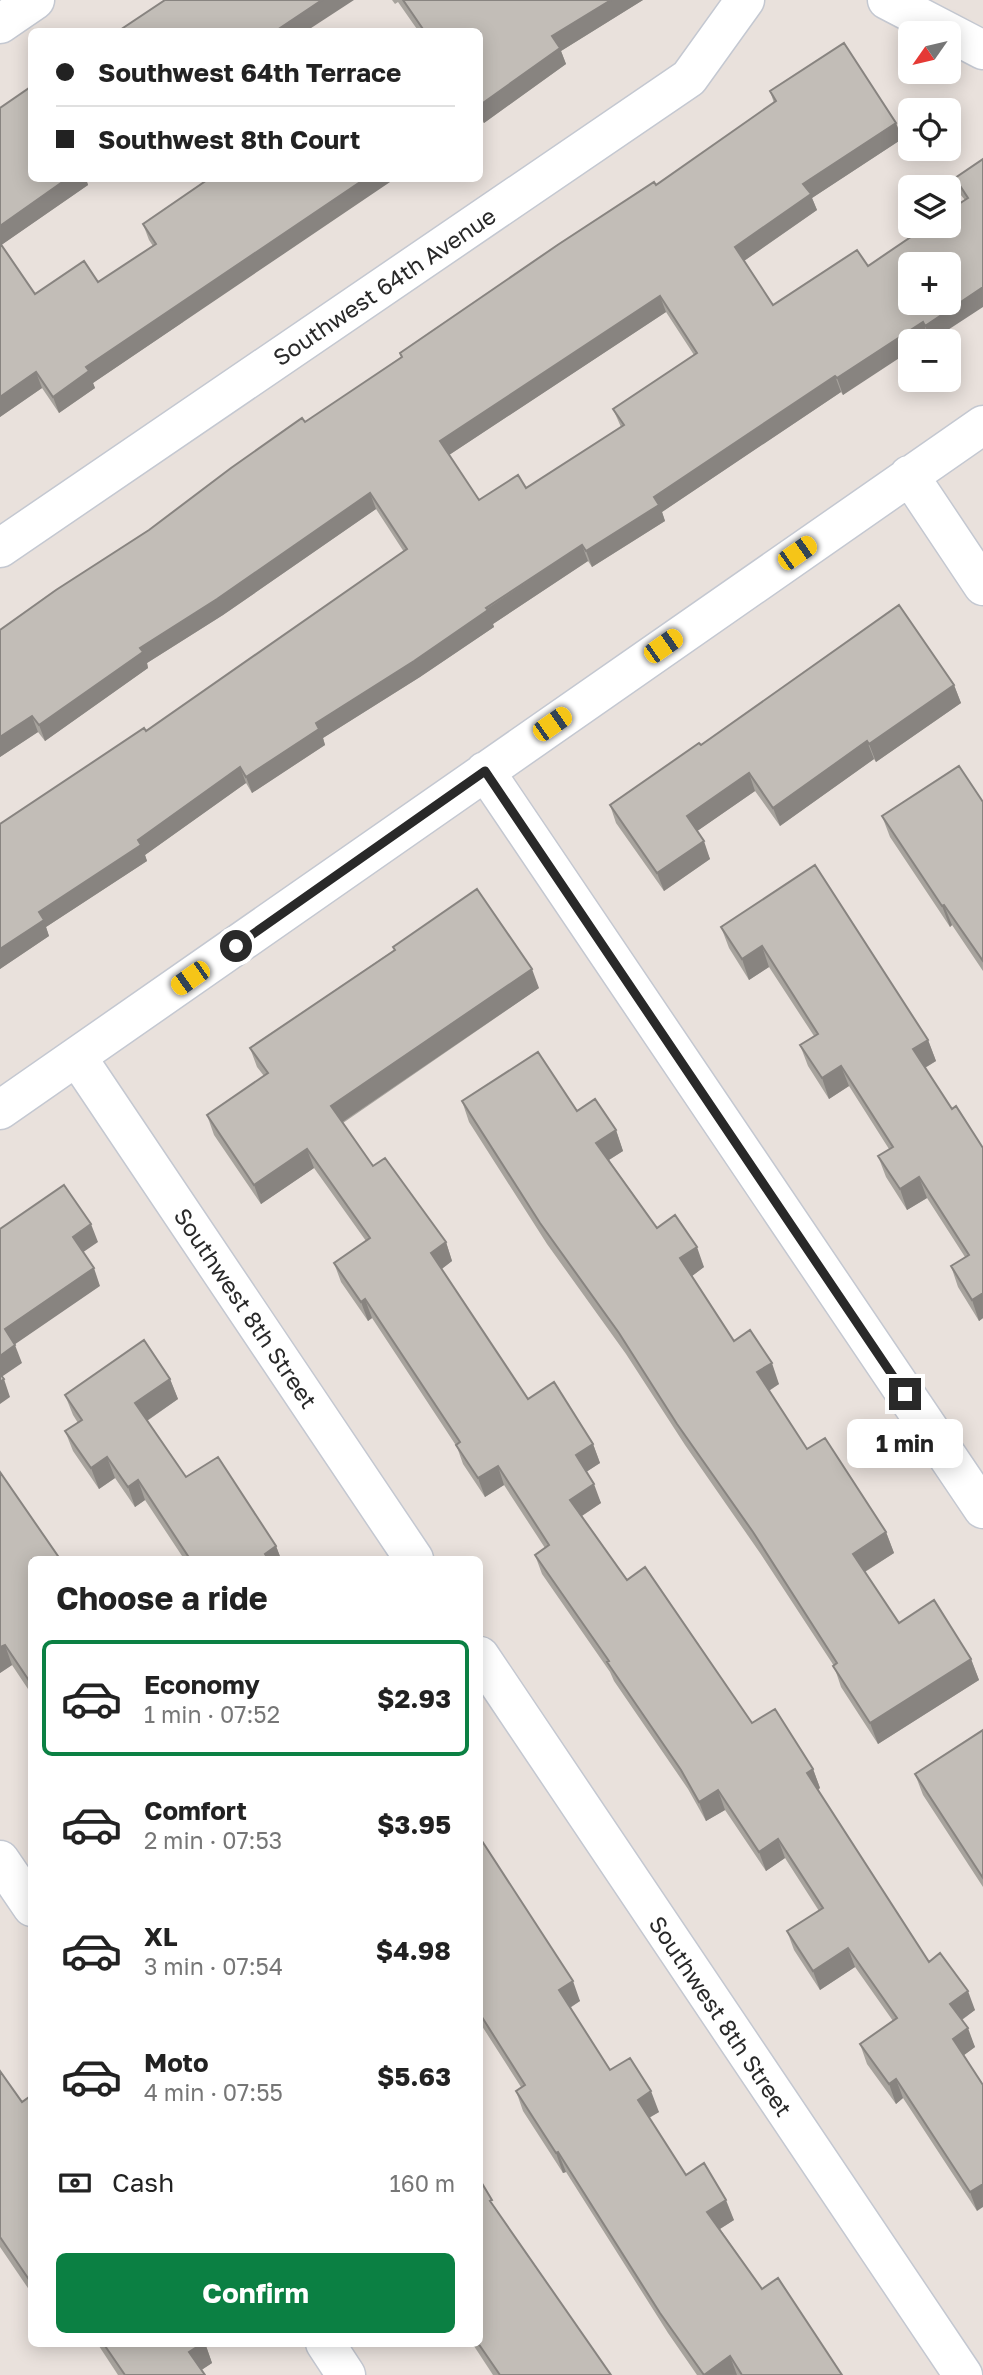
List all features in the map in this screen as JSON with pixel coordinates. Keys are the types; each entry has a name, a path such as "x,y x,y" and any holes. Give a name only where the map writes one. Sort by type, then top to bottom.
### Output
{"street":[{"path":"0,24 36,0"},
{"name":"Southwest 64th Avenue","path":"0,548 689,78 745,0"},
{"path":"887,0 983,50"},
{"path":"0,1110 983,425"},
{"path":"909,475 983,586"},
{"path":"485,771 983,1509"},
{"name":"Southwest 8th Street","path":"77,1057 412,1556"},
{"name":"Southwest 8th Street","path":"483,1660 963,2375"},
{"path":"0,1860 28,1901"},
{"path":"328,2347 346,2375"}],"building":[{"path":"165,0 322,0 280,28 123,28"},
{"path":"403,0 611,0 552,36 560,48 483,103 483,28 422,28"},
{"path":"844,43 896,123 803,184 811,194 735,247 773,305 857,250 868,266 909,238 961,238 961,203 968,198 961,187 959,175 983,159 983,287 961,302 961,252 898,252 898,315 941,315 925,326 923,322 912,329 898,329 898,338 837,378 835,376 654,497 659,505 586,551 582,545 486,608 488,610 414,661 316,723 319,729 246,777 240,767 138,840 141,845 39,912 44,920 0,949 0,824 144,728 146,731 407,549 370,493 217,599 140,648 143,652 39,725 32,716 0,737 0,630 149,530 302,418 305,422 402,357 400,353 559,244 654,182 656,185 776,101 770,91","holes":["660,296 697,353 613,409 624,425 526,488 518,475 479,500 440,441"]},
{"path":"28,89 28,182 62,182 0,226 0,108"},
{"path":"204,182 360,182 86,367 89,371 53,397 36,372 0,397 0,243 35,294 84,261 98,282 156,244 143,224"},
{"path":"899,605 954,685 869,744 867,741 773,808 749,773 687,816 704,841 657,873 610,805 699,743 701,745"},
{"path":"959,766 983,802 983,961 944,905 942,906 882,816"},
{"path":"815,865 928,1040 913,1049 952,1109 956,1106 983,1148 983,1293 972,1300 951,1266 969,1255 919,1177 900,1189 878,1156 893,1147 841,1066 822,1078 800,1045 818,1034 762,946 742,959 721,927"},
{"path":"477,889 532,969 331,1106 373,1166 385,1158 446,1242 431,1253 528,1399 554,1382 593,1444 576,1455 594,1484 570,1500 627,1580 645,1567 752,1723 775,1709 813,1769 807,1773 929,1962 940,1953 968,1991 950,2004 968,2028 953,2039 983,2085 983,2184 970,2192 896,2079 889,2084 860,2044 897,2018 848,1948 813,1971 787,1931 823,1908 778,1839 759,1852 718,1790 699,1802 681,1770 607,1662 609,1661 535,1555 549,1545 498,1466 478,1478 456,1445 460,1442 365,1299 361,1302 334,1263 370,1238 307,1149 254,1185 207,1115 268,1073 250,1048 395,950 393,947"},
{"path":"538,1052 577,1111 595,1099 616,1130 596,1143 657,1228 675,1215 697,1247 680,1258 734,1341 750,1330 772,1363 757,1372 807,1449 825,1438 886,1532 853,1554 899,1623 934,1600 971,1659 870,1723 833,1666 837,1663 753,1532 677,1424 619,1333 540,1223 462,1101"},
{"path":"64,1185 91,1224 73,1237 94,1268 5,1329 15,1345 0,1356 0,1229"},
{"path":"144,1340 170,1379 135,1403 186,1477 218,1457 276,1546 265,1554 266,1556 188,1556 138,1480 128,1487 107,1457 91,1468 65,1431 82,1420 65,1395"},
{"path":"0,1472 58,1556 28,1556 28,1679 5,1645 0,1647"},
{"path":"983,1730 983,1878 915,1774"},
{"path":"483,1843 573,1981 559,1990 610,2070 630,2058 651,2091 638,2100 686,2175 704,2163 726,2200 707,2212 762,2289 778,2278 842,2375 742,2375 730,2356 704,2375 660,2313 516,2091 525,2085 483,2019"},
{"path":"0,2071 22,2102 28,2098 28,2278 0,2237"},
{"path":"483,2185 492,2200 490,2201 611,2375 500,2375 481,2347 483,2347"},
{"path":"106,2347 197,2347 189,2352 205,2375 125,2375"}],"route":[{"path":"236,946 485,771 905,1394"}]}
